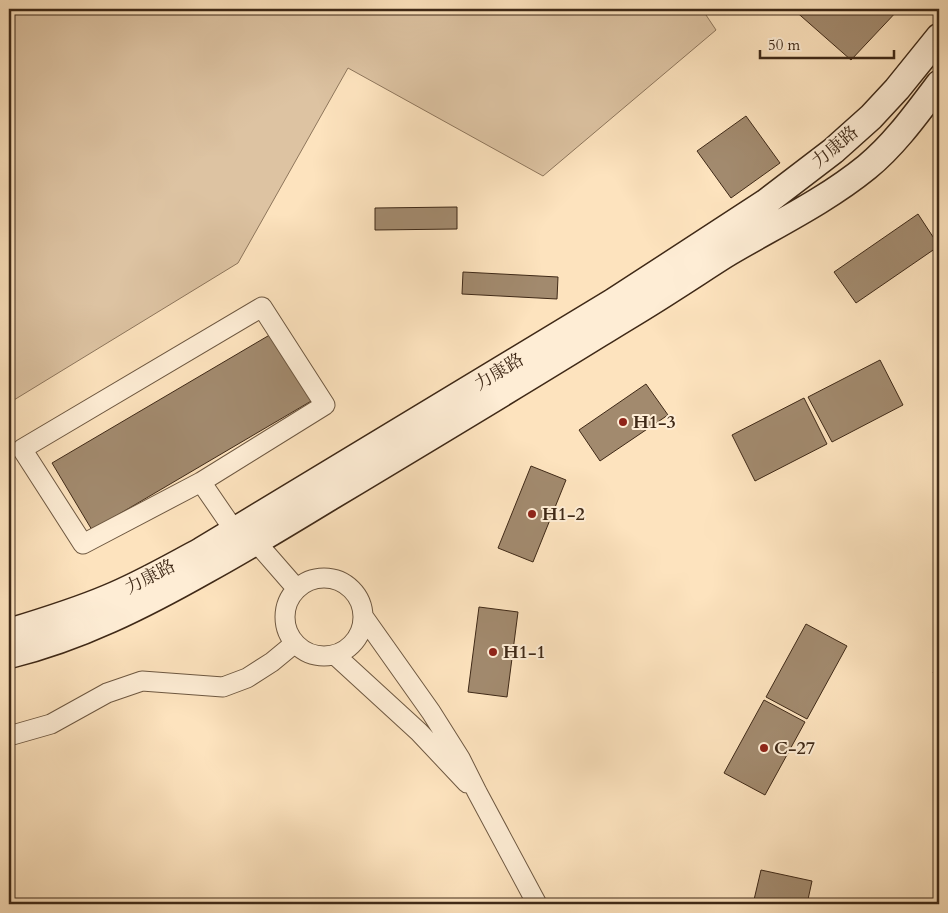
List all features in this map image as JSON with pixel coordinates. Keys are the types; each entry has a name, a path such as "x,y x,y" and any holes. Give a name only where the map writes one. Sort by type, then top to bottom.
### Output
{"street":[{"name":"力康路","path":"9,655 88,629 137,607 183,583 245,536 765,203 833,151 871,117 897,89 939,37"},
{"name":"力康路","path":"9,632 53,619 109,598 201,551 245,536 516,385 725,255 780,224 847,182 890,146 939,84"},
{"path":"262,307 325,405 201,482 83,544 22,448 262,307"},
{"path":"201,482 245,536 297,589"},
{"path":"320,579 333,579 345,584 354,592 361,603 363,616 362,628 356,640 347,650 335,655 309,654 295,643 290,636 286,624 286,611 290,599 297,589 308,582 320,579"},
{"path":"363,616 431,712 460,758 537,904"},
{"path":"9,736 51,724 107,693 142,681 223,686 247,678 272,662 295,643"},
{"path":"335,655 419,732 477,792"}],"shaded area":[{"path":"9,9 702,9 716,30 543,176 348,68 238,263 9,403"}],"building":[{"path":"793,9 899,9 851,60"},
{"path":"746,116 780,163 731,198 697,151"},
{"path":"457,207 457,229 375,230 375,208"},
{"path":"918,214 939,246 856,303 834,272"},
{"path":"463,272 558,277 557,299 462,294"},
{"path":"273,333 313,400 92,530 52,463"},
{"path":"880,360 903,405 832,442 808,397"},
{"name":"H1-3","path":"646,384 668,415 600,461 579,430"},
{"path":"804,398 827,444 755,481 732,435"},
{"name":"H1-2","path":"531,466 566,480 533,562 498,548"},
{"name":"H1-1","path":"479,607 518,612 507,697 468,692"},
{"name":"C-27","path":"806,624 847,646 807,719 766,697"},
{"path":"939,669 939,682 933,672"},
{"name":"C-27","path":"764,700 805,722 765,795 724,773"},
{"path":"761,870 812,881 807,904 753,904"}],"place":[{"name":"H1-3","path":"623,422"},
{"name":"H1-2","path":"532,514"},
{"name":"H1-1","path":"493,652"},
{"name":"C-27","path":"764,748"}]}
